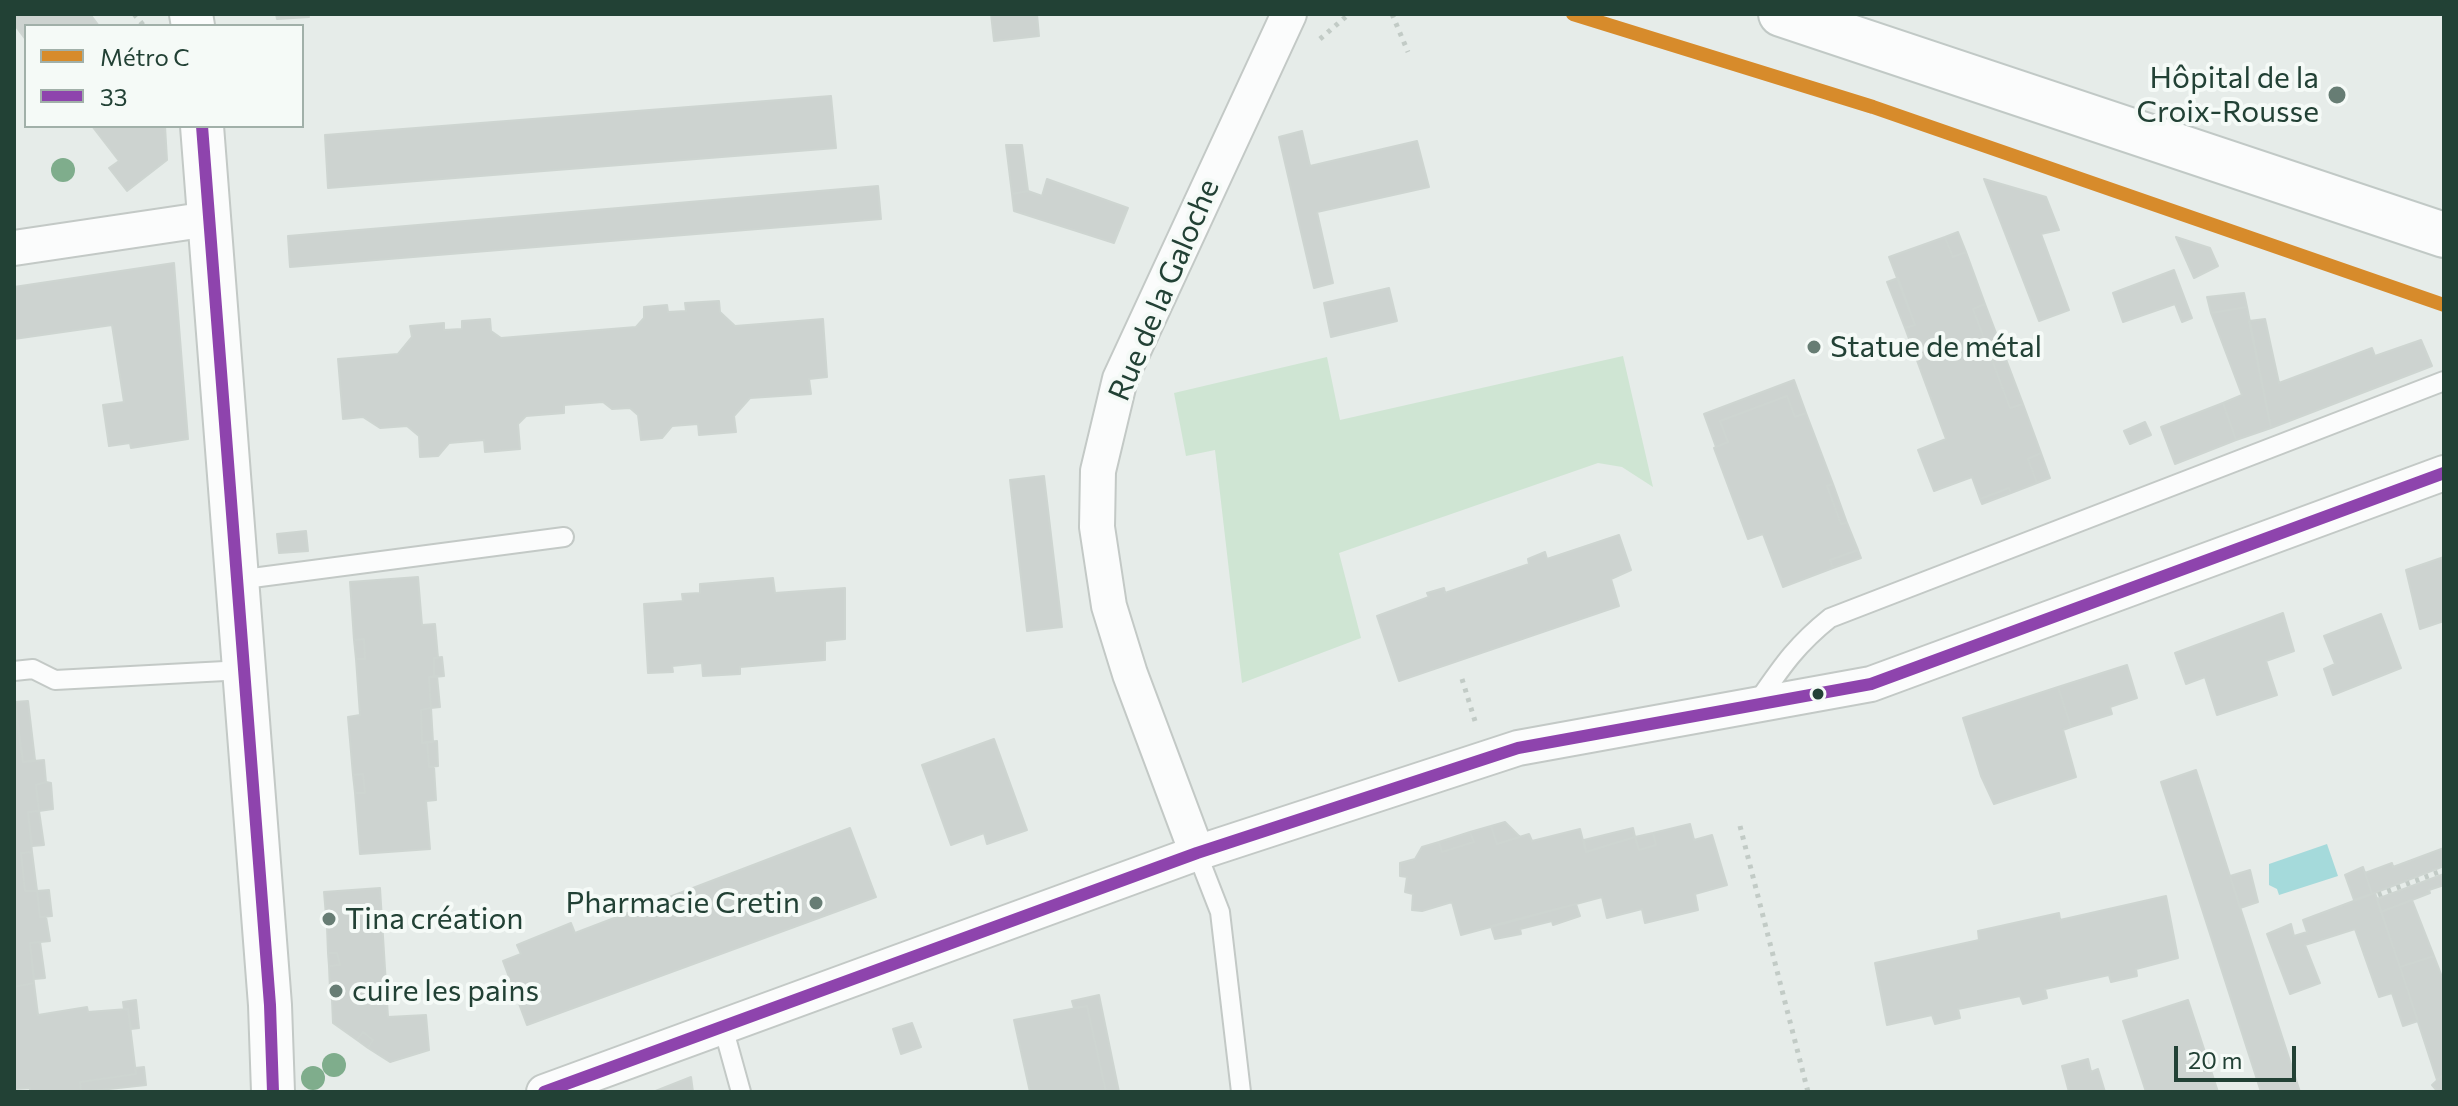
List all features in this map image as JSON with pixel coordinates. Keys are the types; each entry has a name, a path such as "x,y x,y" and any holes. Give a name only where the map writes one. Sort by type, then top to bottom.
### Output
{"main road":[{"path":"1781,14 2444,235"}],"street":[{"name":"Rue de la Galoche","path":"1197,853 1130,674 1109,606 1097,527 1098,471 1120,379 1289,14"},
{"path":"202,128 270,1005 273,1092"},
{"path":"14,248 209,219"},
{"path":"544,1092 1197,853 1518,748 1871,684 2444,473"}],"lane":[{"path":"1755,705 1802,641 1830,618 2444,381"},
{"path":"237,580 564,537"},
{"path":"14,671 33,669 55,680 244,670"},
{"path":"1197,853 1220,912 1241,1092"},
{"path":"723,1027 741,1092"}],"path":[{"path":"1309,43 1319,40 1349,14"},
{"path":"1392,14 1408,52"},
{"path":"1462,679 1475,721"},
{"path":"1740,826 1808,1092"},
{"path":"2378,895 2444,870"}],"green space":[{"path":"1623,356 1653,487 1622,467 1598,463 1339,553 1361,638 1242,683 1215,450 1186,456 1174,393 1327,357 1340,420"}],"water":[{"path":"2327,844 2338,876 2279,895 2277,889 2269,885 2269,864"}],"building":[{"path":"14,14 90,14 98,24 24,24 24,37 14,24"},
{"path":"276,14 308,14 309,17 277,19"},
{"path":"991,14 1037,14 1039,36 994,41"},
{"path":"831,96 836,148 328,188 325,135"},
{"path":"94,128 165,128 167,160 127,191 109,168 119,161"},
{"path":"1302,131 1310,166 1417,141 1429,187 1317,212 1333,283 1314,288 1279,137"},
{"path":"1006,145 1022,145 1028,191 1012,194"},
{"path":"1047,179 1128,208 1114,243 1014,211 1012,194 1028,191 1042,196"},
{"path":"1984,179 2046,197 2059,230 2041,234 2069,310 2039,321"},
{"path":"878,186 881,219 290,267 288,236"},
{"path":"1958,232 1966,252 1953,257 1945,237"},
{"path":"1945,237 1953,257 1966,252 1985,304 1973,309 2010,408 2023,404 2041,453 2028,459 2037,483 2011,493 2009,488 1980,499 1972,477 1934,491 1918,450 1946,439 1905,328 1915,325 1889,257"},
{"path":"2176,237 2210,248 2218,266 2194,278"},
{"path":"174,263 188,439 131,448 130,443 109,446 103,405 124,402 112,325 14,339 14,287"},
{"path":"2174,270 2192,318 2182,322 2175,304 2123,322 2113,293"},
{"path":"1898,278 1915,325 1905,328 1887,282"},
{"path":"1389,288 1397,321 1331,337 1324,303"},
{"path":"2244,293 2247,307 2211,313 2207,297"},
{"path":"719,301 720,312 735,326 823,319 827,377 809,379 811,394 750,398 734,416 736,432 699,435 698,424 672,426 662,438 641,440 638,415 630,408 612,409 603,402 564,405 564,413 526,416 518,424 520,449 485,452 484,440 449,443 438,456 420,457 419,436 407,426 380,428 363,417 343,419 338,359 398,354 412,337 410,326 444,323 444,330 462,329 462,321 490,319 491,331 501,338 636,327 644,318 644,307 667,305 668,312 686,311 685,303"},
{"path":"1985,304 2023,404 2010,408 1973,309"},
{"path":"2247,307 2271,428 2236,440 2223,403 2242,395 2211,313"},
{"path":"2265,319 2279,383 2372,348 2375,356 2421,340 2432,366 2271,428 2249,321"},
{"path":"1794,380 1806,413 1795,417 1787,396 1720,421 1728,442 1716,447 1704,414"},
{"path":"1787,396 1795,417 1806,413 1833,484 1827,486 1841,524 1847,523 1858,550 1830,560 1833,568 1783,587 1763,534 1748,539 1714,448 1728,442 1720,421"},
{"path":"2223,403 2236,440 2175,464 2161,427"},
{"path":"2145,422 2151,435 2130,444 2124,431"},
{"path":"2041,453 2050,478 2037,483 2028,459"},
{"path":"1044,476 1062,627 1027,631 1010,480"},
{"path":"1833,484 1847,523 1841,524 1827,486"},
{"path":"2009,488 2011,493 1982,504 1980,499"},
{"path":"306,531 308,551 279,553 277,534"},
{"path":"1619,535 1631,570 1611,579 1619,606 1399,681 1377,616 1429,597 1427,593 1444,588 1445,593 1529,564 1528,559 1545,552 1547,559"},
{"path":"1858,550 1861,558 1833,568 1830,560"},
{"path":"2444,557 2444,621 2420,629 2406,570"},
{"path":"418,577 422,625 435,624 438,658 434,658 434,677 429,677 431,708 421,710 422,743 427,742 429,767 434,767 436,800 426,801 430,849 360,854 355,793 365,793 363,774 353,775 348,717 360,715 356,659 365,659 364,639 354,640 350,582"},
{"path":"773,578 775,593 845,588 845,639 825,641 825,660 740,667 740,674 703,676 702,663 672,666 673,672 648,673 644,604 683,601 682,594 700,593 700,584"},
{"path":"2283,613 2294,651 2266,661 2277,695 2217,715 2205,677 2186,684 2175,653"},
{"path":"2381,614 2401,668 2333,695 2324,669 2335,664 2324,636"},
{"path":"364,639 365,659 356,659 354,640"},
{"path":"442,657 444,676 434,677 434,658"},
{"path":"2127,665 2137,698 2110,707 2112,714 2071,727 2058,687"},
{"path":"437,676 440,707 431,708 429,677"},
{"path":"2058,687 2071,727 2063,730 2076,777 1994,804 1981,776 1963,718"},
{"path":"28,701 35,760 23,762 14,702"},
{"path":"431,708 433,742 422,743 421,710"},
{"path":"14,709 23,762 44,760 46,782 36,785 39,811 28,812 32,852 21,853 25,891 37,891 40,917 46,917 50,941 30,943 34,983 14,987"},
{"path":"994,739 1027,830 987,844 984,833 951,845 922,765"},
{"path":"437,741 438,766 429,767 427,742"},
{"path":"2196,770 2300,1092 2261,1092 2161,782"},
{"path":"363,774 365,793 355,793 353,775"},
{"path":"51,783 53,809 39,811 36,785"},
{"path":"39,811 44,845 32,846 28,812"},
{"path":"1505,822 1520,837 1497,844 1491,826"},
{"path":"1690,824 1694,840 1712,835 1727,885 1695,894 1698,910 1645,923 1642,909 1607,918 1602,897 1461,935 1452,902 1422,911 1412,910 1413,894 1405,892 1407,877 1400,876 1400,863 1415,859 1422,847 1439,842 1442,852 1474,842 1470,832 1491,826 1497,844 1529,834 1532,841 1580,829 1586,852 1635,837 1639,850 1656,845 1653,833"},
{"path":"850,828 876,897 527,1025 503,961 521,954 517,945 571,923 575,933"},
{"path":"1633,828 1635,837 1586,852 1584,840"},
{"path":"1470,832 1474,842 1442,852 1439,842"},
{"path":"1653,833 1656,845 1639,850 1635,837"},
{"path":"2444,848 2444,866 2372,894 2365,873 2392,863 2393,867"},
{"path":"32,852 37,891 25,891 21,853"},
{"path":"2363,867 2372,894 2354,900 2345,875"},
{"path":"2250,870 2258,902 2240,908 2230,876"},
{"path":"2444,874 2444,885 2381,912 2377,899"},
{"path":"380,888 388,1017 426,1015 429,1050 390,1062 368,1048 373,1040 363,1032 357,1040 333,1023 332,1000 340,999 340,988 330,990 329,966 340,965 337,953 328,953 327,927 339,925 337,916 326,916 324,892"},
{"path":"49,890 52,916 40,917 37,891"},
{"path":"2375,893 2418,1021 2403,1026 2392,993 2379,997 2355,929 2305,945 2320,983 2290,994 2267,934 2291,924 2294,936 2307,932 2303,920"},
{"path":"2166,896 2178,958 2136,969 2137,976 2111,982 2109,975 2045,989 2047,998 2023,1004 2020,996 1958,1009 1960,1018 1935,1024 1932,1015 1887,1025 1875,963 1979,940 1978,931 2059,913 2060,920"},
{"path":"2412,900 2434,956 2400,967 2381,912"},
{"path":"1576,904 1580,916 1553,925 1552,921 1520,929 1521,934 1495,939 1491,926"},
{"path":"326,916 337,916 339,925 327,927"},
{"path":"40,942 45,978 34,979 30,943"},
{"path":"328,953 337,953 340,965 329,966"},
{"path":"2434,956 2444,982 2444,1074 2437,1080 2400,967"},
{"path":"34,983 38,1015 87,1007 88,1012 128,1009 136,1074 80,1082 81,1092 14,1089 14,987"},
{"path":"340,988 340,999 332,1000 330,990"},
{"path":"1099,995 1119,1092 1106,1092 1087,1006 1074,1008 1072,1001"},
{"path":"136,1000 139,1028 131,1029 128,1009 124,1009 123,1002"},
{"path":"2188,1000 2218,1092 2146,1092 2123,1021"},
{"path":"1087,1006 1106,1092 1030,1092 1014,1020"},
{"path":"912,1023 921,1047 901,1054 893,1029"},
{"path":"363,1032 373,1040 368,1048 357,1040"},
{"path":"2088,1059 2091,1072 2098,1069 2105,1092 2069,1092 2062,1066"},
{"path":"144,1067 146,1085 81,1092 80,1082 136,1074 135,1068"},
{"path":"2444,1074 2444,1092 2438,1092 2432,1085"},
{"path":"691,1077 693,1092 653,1092"}],"metro line":[{"name":"C","path":"1573,14 1873,107 2444,305"}],"transit line":[{"name":"33","path":"202,128 270,1005 273,1092"},
{"name":"33","path":"544,1092 1197,853 1518,748 1871,684 2444,473"}],"place":[{"name":"Hôpital de la Croix-Rousse","path":"2337,95"},
{"name":"Statue de métal","path":"1814,347"},
{"name":"Pharmacie Cretin","path":"816,903"},
{"name":"Tina création","path":"329,919"},
{"name":"cuire les pains","path":"336,991"}]}
